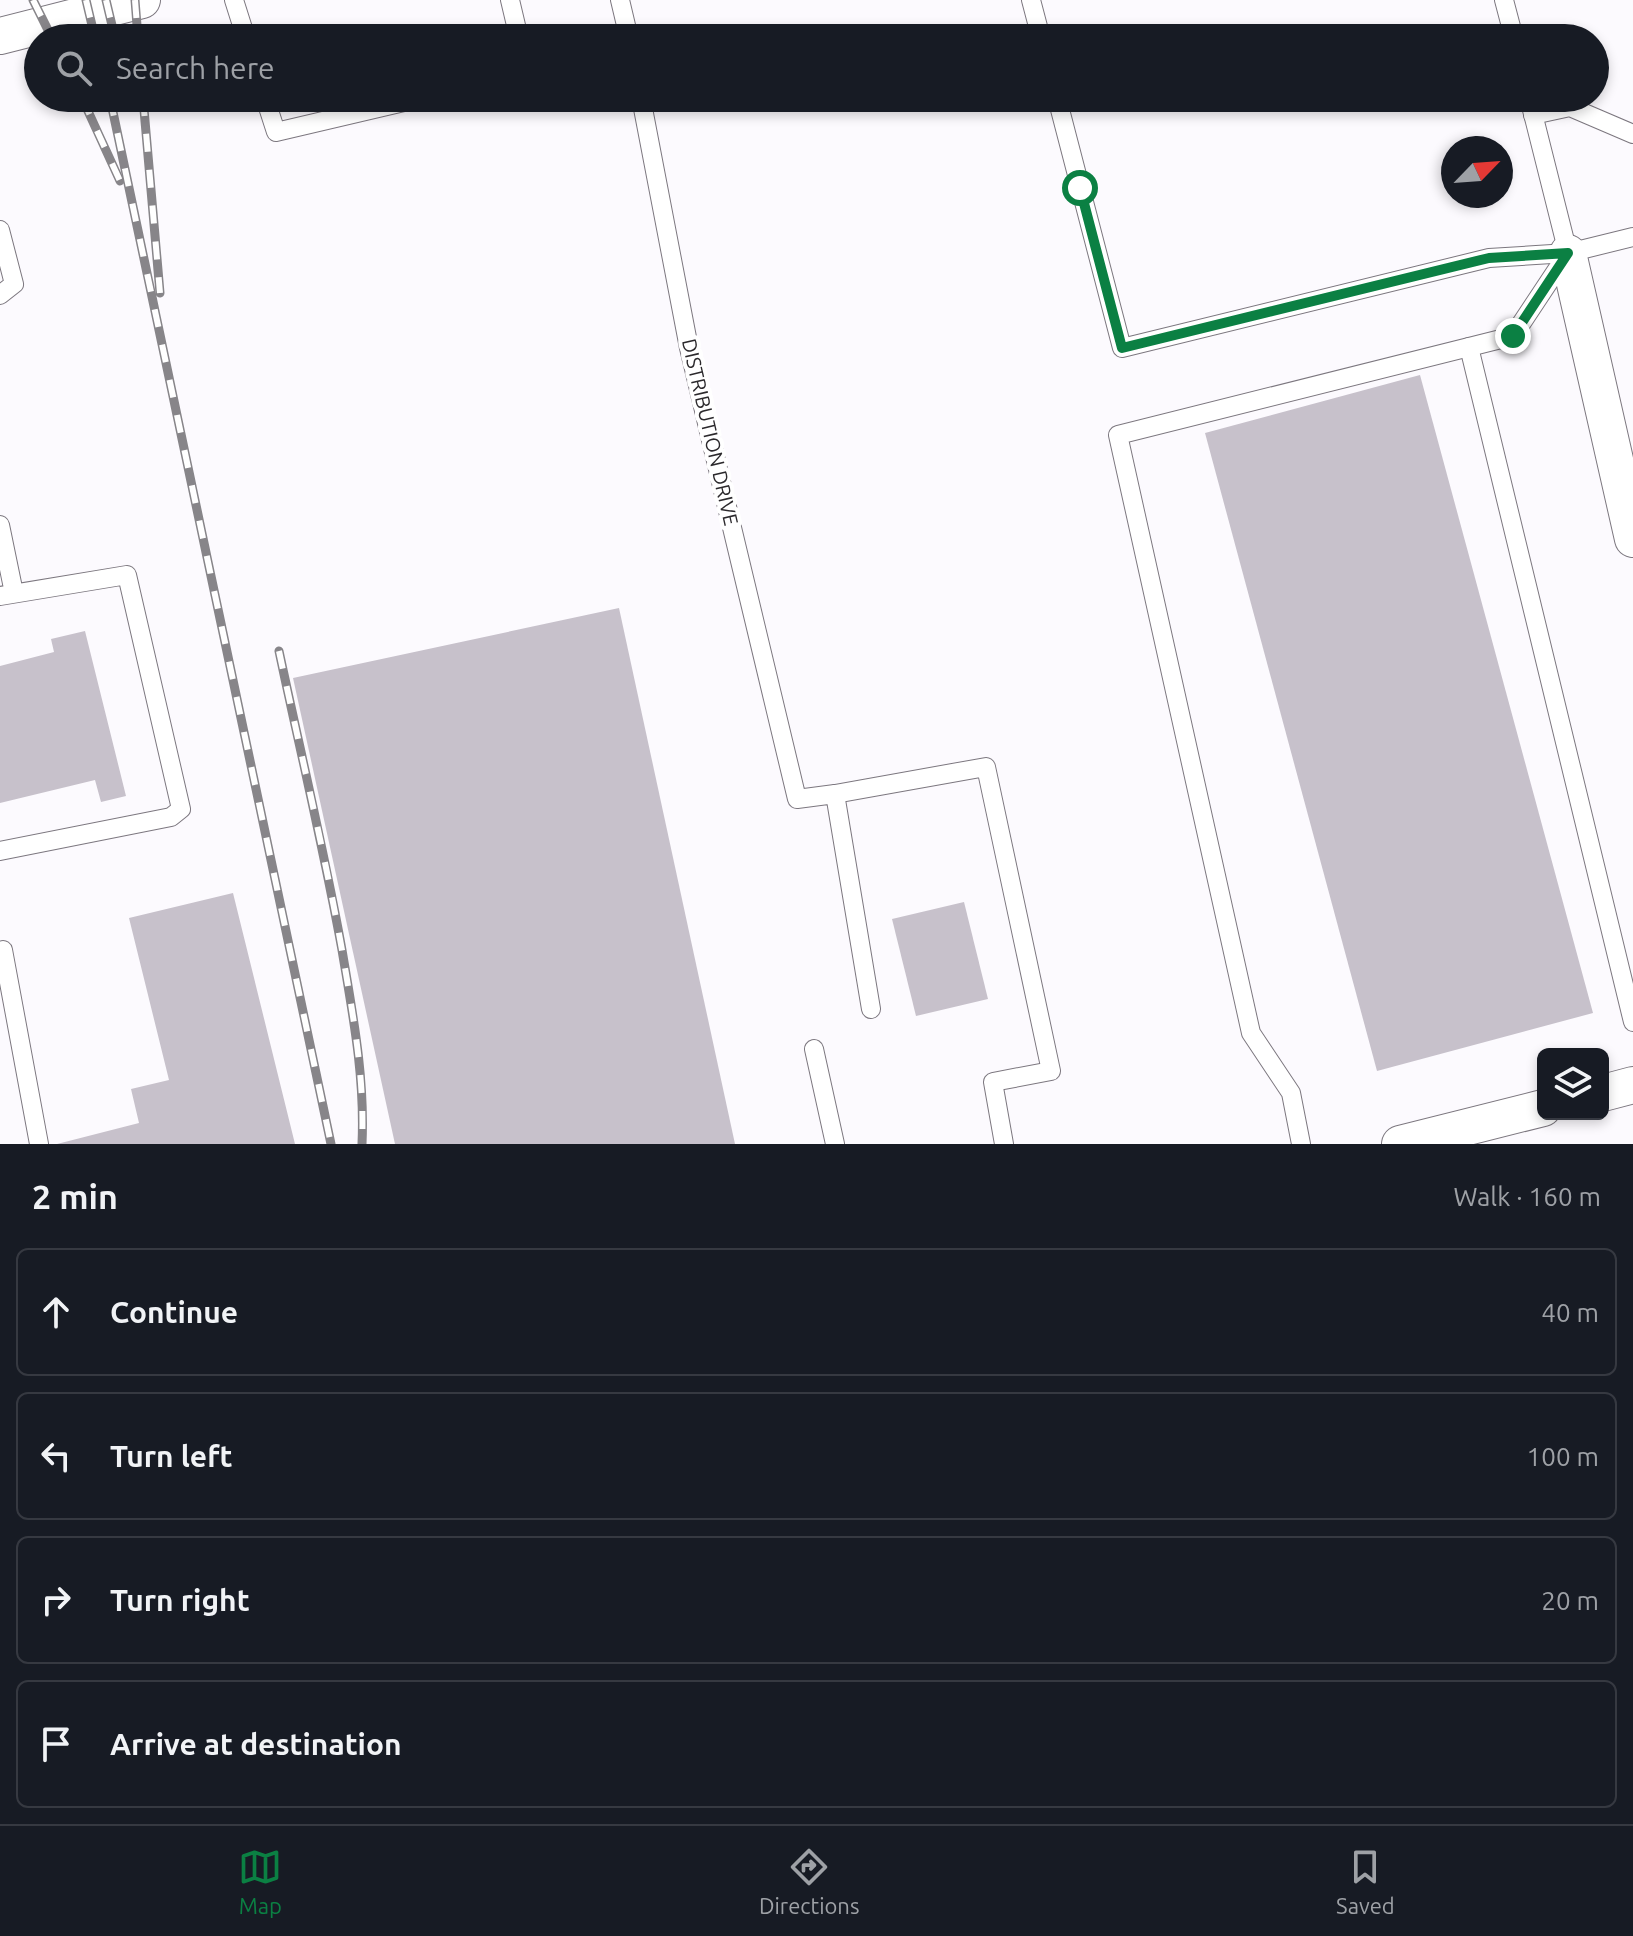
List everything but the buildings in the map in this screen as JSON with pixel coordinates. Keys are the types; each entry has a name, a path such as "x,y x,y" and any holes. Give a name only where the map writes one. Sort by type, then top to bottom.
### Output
{"street":[{"path":"47,24 142,0"},
{"path":"0,36 24,30"},
{"path":"1568,253 1633,539"},
{"path":"1609,1091 1633,1085"},
{"path":"1400,1144 1537,1110"}],"lane":[{"path":"234,0 242,24"},
{"path":"510,0 516,24"},
{"path":"620,0 626,24"},
{"path":"1031,0 1037,24"},
{"path":"1504,0 1510,24"},
{"path":"270,112 276,132 361,112"},
{"name":"DISTRIBUTION DRIVE","path":"644,112 689,348 797,799 835,794"},
{"path":"1061,112 1122,348 1489,258 1568,253 1633,237"},
{"path":"1301,1144 1291,1093 1251,1033 1118,435 1513,336 1568,253 1533,112"},
{"path":"1582,112 1633,134"},
{"path":"0,230 14,284 0,295"},
{"path":"1469,347 1633,1022"},
{"path":"0,525 7,595 127,575 181,809 171,817 0,851"},
{"path":"871,1009 835,794 986,767 1051,1071 993,1082 1004,1144"},
{"path":"3,950 39,1144"},
{"path":"814,1049 835,1144"}],"railway":[{"path":"33,0 45,24"},
{"path":"86,0 92,24"},
{"path":"106,0 112,24"},
{"path":"135,0 137,24"},
{"path":"88,112 120,181"},
{"path":"113,112 331,1144"},
{"path":"144,112 160,293"},
{"path":"279,651 328,875 346,975 360,1071 362,1144"}],"route":[{"path":"1080,188 1122,348 1489,258 1568,253 1513,336"}]}
